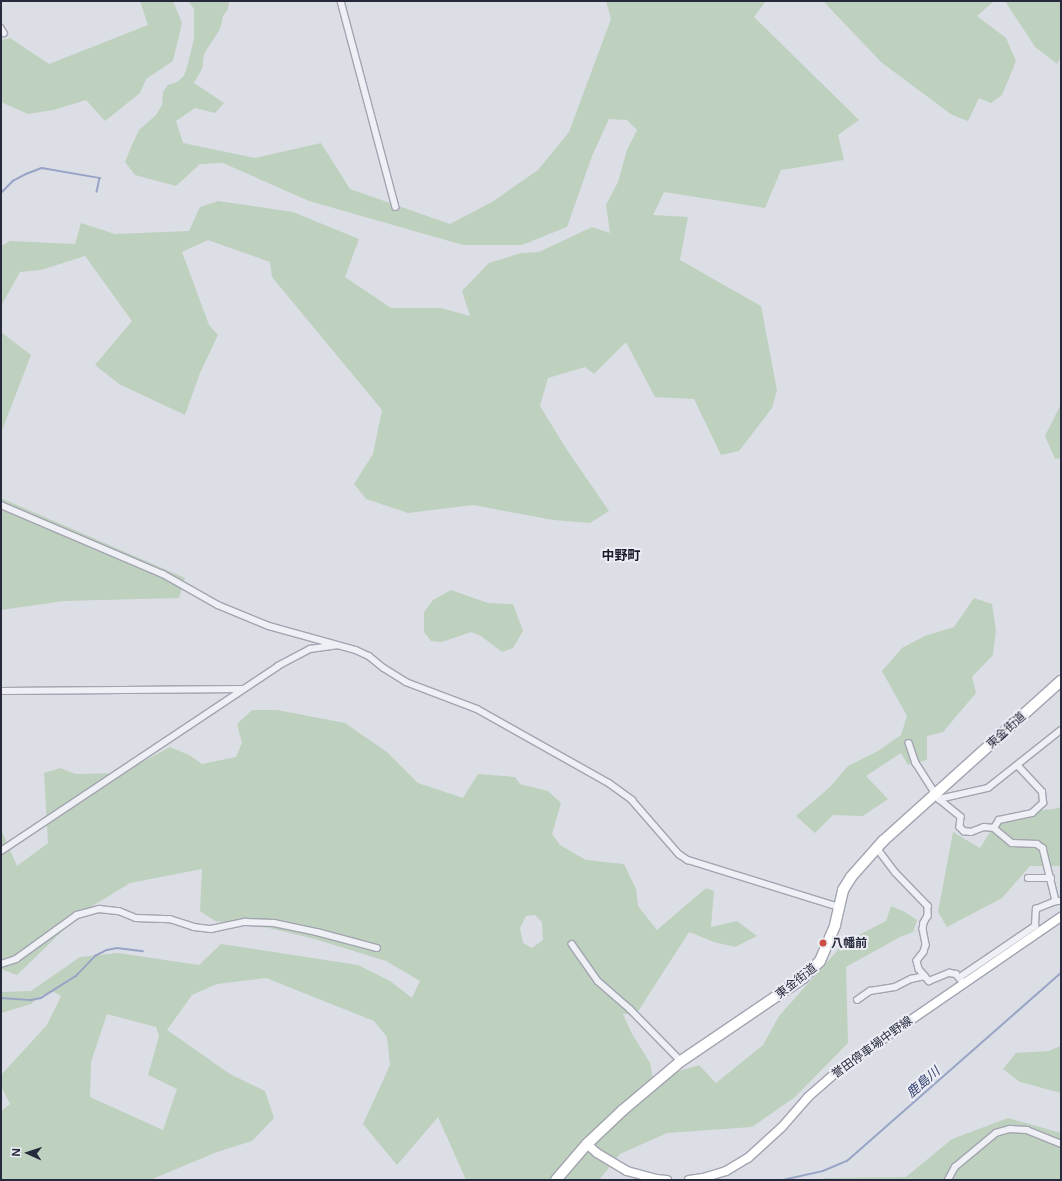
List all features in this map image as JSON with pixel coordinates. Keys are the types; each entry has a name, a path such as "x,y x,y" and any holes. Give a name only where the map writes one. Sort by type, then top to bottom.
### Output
{"highway":[{"name":"東金街道","path":"556,1180 587,1144 623,1110 682,1061 797,982 812,970 820,961 831,938 843,890 850,877 877,848 937,796 1061,681"}],"main road":[{"name":"誉田停車場中野線","path":"689,1180 703,1178 726,1171 748,1158 782,1128 808,1097 841,1068 962,980 1061,917"},
{"path":"587,1144 600,1155 627,1171 656,1179 667,1180"}],"street":[{"path":"341,1 396,207"},
{"path":"1,505 163,574 218,605 283,631 341,644 369,656 406,682 477,710 609,783 632,800 679,854 688,860 839,907"},
{"path":"1,851 278,666 310,649 341,644"},
{"path":"1,691 243,689"},
{"path":"937,796 988,788 1018,766 1061,730"},
{"path":"877,848 896,873 928,906 928,916 924,923 923,929 926,946 924,952 917,961 919,969 929,981 949,973 956,974 962,980 1035,926 1036,909 1059,901 1043,848 1041,846 1012,842 994,828 984,827 971,832 964,831 960,826 961,817 937,796 916,763 909,743"},
{"path":"994,828 999,820 1032,813 1043,803 1042,792 1018,766"},
{"path":"1028,878 1051,878"},
{"path":"1,964 16,959 77,915 99,909 119,911 136,918 170,919 194,927 211,930 245,922 274,923 317,932 377,948"},
{"path":"572,944 598,981 630,1009 682,1061"},
{"path":"858,1000 870,992 895,987 911,979 926,976"},
{"path":"948,1180 955,1167 996,1133 1010,1129 1027,1130 1061,1144"}],"green space":[{"path":"140,1 173,1 182,23 173,61 146,79 140,93 105,121 86,100 53,110 28,114 1,102 1,40 10,38 49,64 148,25"},
{"path":"188,1 229,1 228,9 223,16 220,29 204,54 202,69 194,83 224,103 215,113 195,108 176,121 183,143 255,158 321,143 350,189 450,224 492,202 538,170 569,132 611,19 606,1 766,1 754,17 859,120 838,135 844,160 781,170 765,208 664,192 653,215 688,217 680,260 761,306 777,390 772,408 739,451 721,455 694,399 655,397 626,342 594,374 585,367 548,378 540,406 567,450 609,511 590,523 553,520 473,505 408,513 366,499 354,484 373,454 382,410 272,277 270,262 208,240 182,252 209,325 218,335 200,373 185,415 119,384 95,365 132,321 85,256 41,270 20,272 1,306 1,246 10,241 75,244 81,223 115,234 189,231 200,207 218,201 293,212 359,239 345,277 391,308 441,308 470,316 462,291 489,263 521,253 539,252 592,227 610,233 606,205 618,182 627,150 637,130 627,120 609,119 592,156 567,227 522,245 463,245 309,201 223,163 200,164 176,186 135,175 125,162 139,130 156,115 162,105 163,92 168,85 177,82 184,76 187,67 194,39 194,9"},
{"path":"823,1 994,1 977,16 1006,38 1016,61 1002,95 991,103 979,98 968,121 952,115 881,62"},
{"path":"1005,1 1061,1 1061,57 1057,64 1035,47"},
{"path":"1,332 31,355 1,433"},
{"path":"1061,404 1061,458 1055,459 1045,436"},
{"path":"1,498 185,578 179,598 64,601 1,610"},
{"path":"451,590 488,603 513,604 523,631 513,648 502,652 481,636 471,632 442,642 431,641 424,632 424,612 433,600"},
{"path":"974,598 992,604 996,630 993,655 972,677 976,693 943,732 927,736 927,760 908,765 901,753 866,776 888,799 863,816 833,815 815,833 796,816 830,787 848,766 878,751 901,735 907,716 882,671 902,648 925,636 954,627"},
{"path":"252,710 277,710 345,723 387,752 418,783 463,798 478,774 515,777 520,784 548,791 561,803 552,834 560,845 586,860 624,864 636,889 638,906 657,930 706,888 714,891 711,927 737,921 757,936 735,947 714,942 689,932 637,1013 623,1014 631,1032 650,1063 653,1079 699,1065 716,1083 763,1045 779,1016 845,942 886,921 891,906 905,912 917,920 913,932 900,937 846,967 848,1043 795,1097 752,1127 667,1133 620,1154 599,1180 466,1180 438,1117 397,1165 363,1124 390,1065 387,1037 374,1021 266,978 217,984 192,995 167,1030 230,1074 265,1091 274,1118 252,1141 217,1152 150,1180 1,1180 1,1111 10,1104 1,1086 1,1075 47,1025 61,996 54,992 42,995 31,1004 1,1013 1,992 31,991 80,957 118,953 199,965 221,944 358,965 390,981 412,998 420,981 386,961 315,939 269,928 215,921 200,911 202,869 130,883 81,913 17,975 1,969 1,829 17,866 48,843 44,773 60,768 76,774 122,773 170,747 189,755 202,764 236,757 242,743 237,724","holes":["535,915 542,922 543,940 532,948 523,943 520,928 526,916","107,1014 156,1027 159,1036 148,1075 177,1089 163,1130 90,1097 91,1062"]},
{"path":"1061,807 1061,866 1030,866 1002,898 947,927 938,912 953,832 980,848 995,824 1011,813"},
{"path":"1061,1046 1061,1093 1020,1082 1003,1069 1016,1053 1048,1051"},
{"path":"1008,1118 1061,1133 1061,1180 821,1180 824,1178 906,1177 952,1139"}],"waterway":[{"path":"1,193 13,181 42,168 100,178 97,192"},
{"path":"1,998 31,1000 41,998 76,976 95,956 107,950 117,948 143,951"},
{"name":"鹿島川","path":"783,1180 823,1171 847,1161 1061,973"}],"place":[{"name":"八幡前","path":"823,943"}],"district":[{"name":"中野町","path":"621,555"}]}
